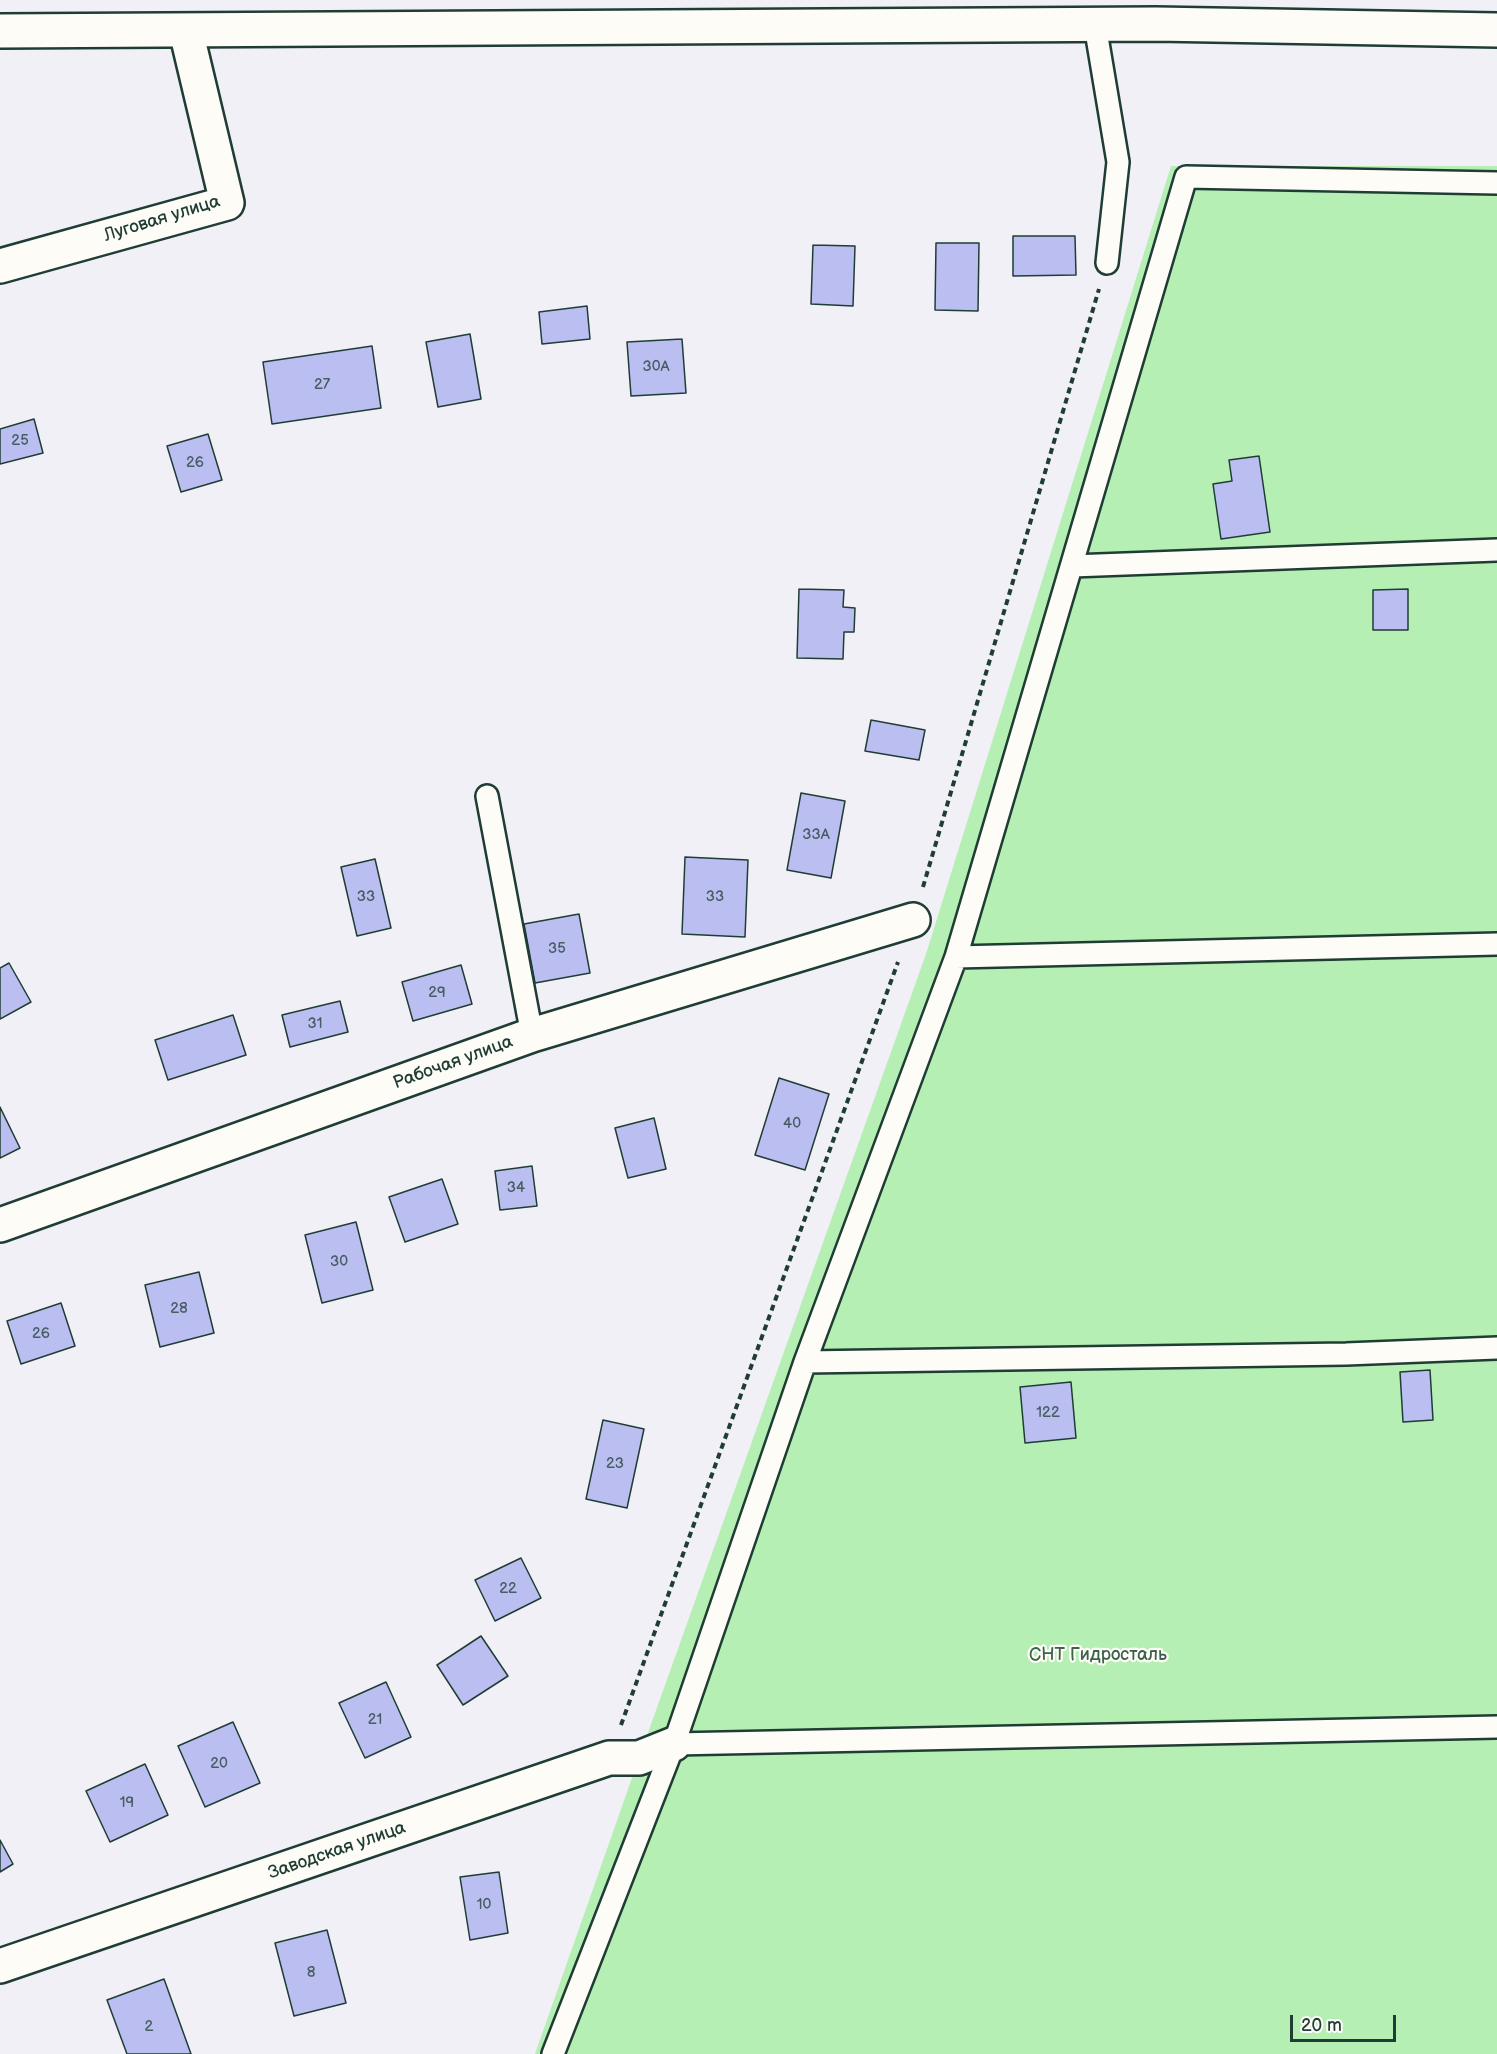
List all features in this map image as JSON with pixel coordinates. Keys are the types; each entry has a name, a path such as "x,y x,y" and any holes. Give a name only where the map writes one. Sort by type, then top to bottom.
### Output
{"street":[{"path":"0,31 1095,25 1497,30"},
{"name":"Луговая улица","path":"0,266 227,203 186,31"},
{"name":"Рабочая улица","path":"0,1225 532,1035 913,920"},
{"name":"Заводская улица","path":"0,1966 609,1758 639,1758 674,1744"}],"lane":[{"path":"1095,25 1118,162 1107,263"},
{"path":"553,2054 674,1744 805,1362 956,957 1186,177 1497,183"},
{"path":"1072,566 1497,550"},
{"path":"487,796 532,1035"},
{"path":"956,957 1497,944"},
{"path":"805,1362 1346,1354 1497,1348"},
{"path":"674,1744 1497,1727"}],"path":[{"path":"609,1758 913,920 1107,263"}],"green space":[{"name":"СНТ Гидросталь","path":"1171,166 1497,166 1497,2054 535,2054 926,954"}],"building":[{"path":"1013,236 1075,236 1076,275 1013,276"},
{"path":"936,243 979,243 978,311 935,310"},
{"path":"813,245 855,246 853,306 811,304"},
{"path":"587,306 590,339 542,344 539,312"},
{"path":"470,334 481,399 438,407 426,342"},
{"path":"682,339 686,393 631,396 627,342"},
{"path":"372,346 381,408 272,424 263,362"},
{"path":"34,419 43,453 0,464 0,429"},
{"path":"208,434 222,480 181,492 167,446"},
{"path":"1259,456 1270,532 1221,539 1213,484 1232,481 1229,460"},
{"path":"799,589 844,590 843,607 855,608 854,632 844,632 843,659 797,658"},
{"path":"1408,589 1408,630 1373,630 1373,590"},
{"path":"871,720 925,730 919,760 865,751"},
{"path":"801,793 845,801 831,878 787,870"},
{"path":"685,857 748,860 745,937 682,934"},
{"path":"375,859 391,928 357,936 341,867"},
{"path":"579,914 590,973 535,983 524,924"},
{"path":"9,963 31,1002 0,1019 0,968"},
{"path":"461,965 472,1004 413,1021 402,982"},
{"path":"340,1001 348,1032 290,1047 282,1015"},
{"path":"233,1015 246,1055 168,1080 155,1040"},
{"path":"779,1078 829,1094 805,1170 755,1155"},
{"path":"0,1107 20,1148 0,1158"},
{"path":"654,1118 666,1169 628,1178 615,1128"},
{"path":"532,1166 537,1206 500,1210 495,1171"},
{"path":"442,1179 458,1224 405,1242 389,1197"},
{"path":"356,1222 373,1290 322,1303 305,1235"},
{"path":"199,1272 214,1333 160,1347 145,1285"},
{"path":"61,1303 75,1346 21,1364 7,1321"},
{"path":"1430,1370 1433,1420 1403,1422 1400,1372"},
{"path":"1071,1382 1076,1438 1025,1443 1020,1387"},
{"path":"603,1420 644,1429 627,1508 586,1499"},
{"path":"521,1558 541,1598 495,1621 475,1580"},
{"path":"481,1636 508,1676 463,1705 437,1665"},
{"path":"386,1682 411,1737 365,1758 339,1703"},
{"path":"233,1722 260,1783 205,1807 178,1746"},
{"path":"145,1764 168,1815 110,1842 86,1791"},
{"path":"0,1840 13,1864 0,1872"},
{"path":"499,1872 508,1933 470,1940 460,1877"},
{"path":"327,1930 346,2003 294,2016 275,1943"},
{"path":"164,1979 191,2054 127,2054 107,2000"}]}
